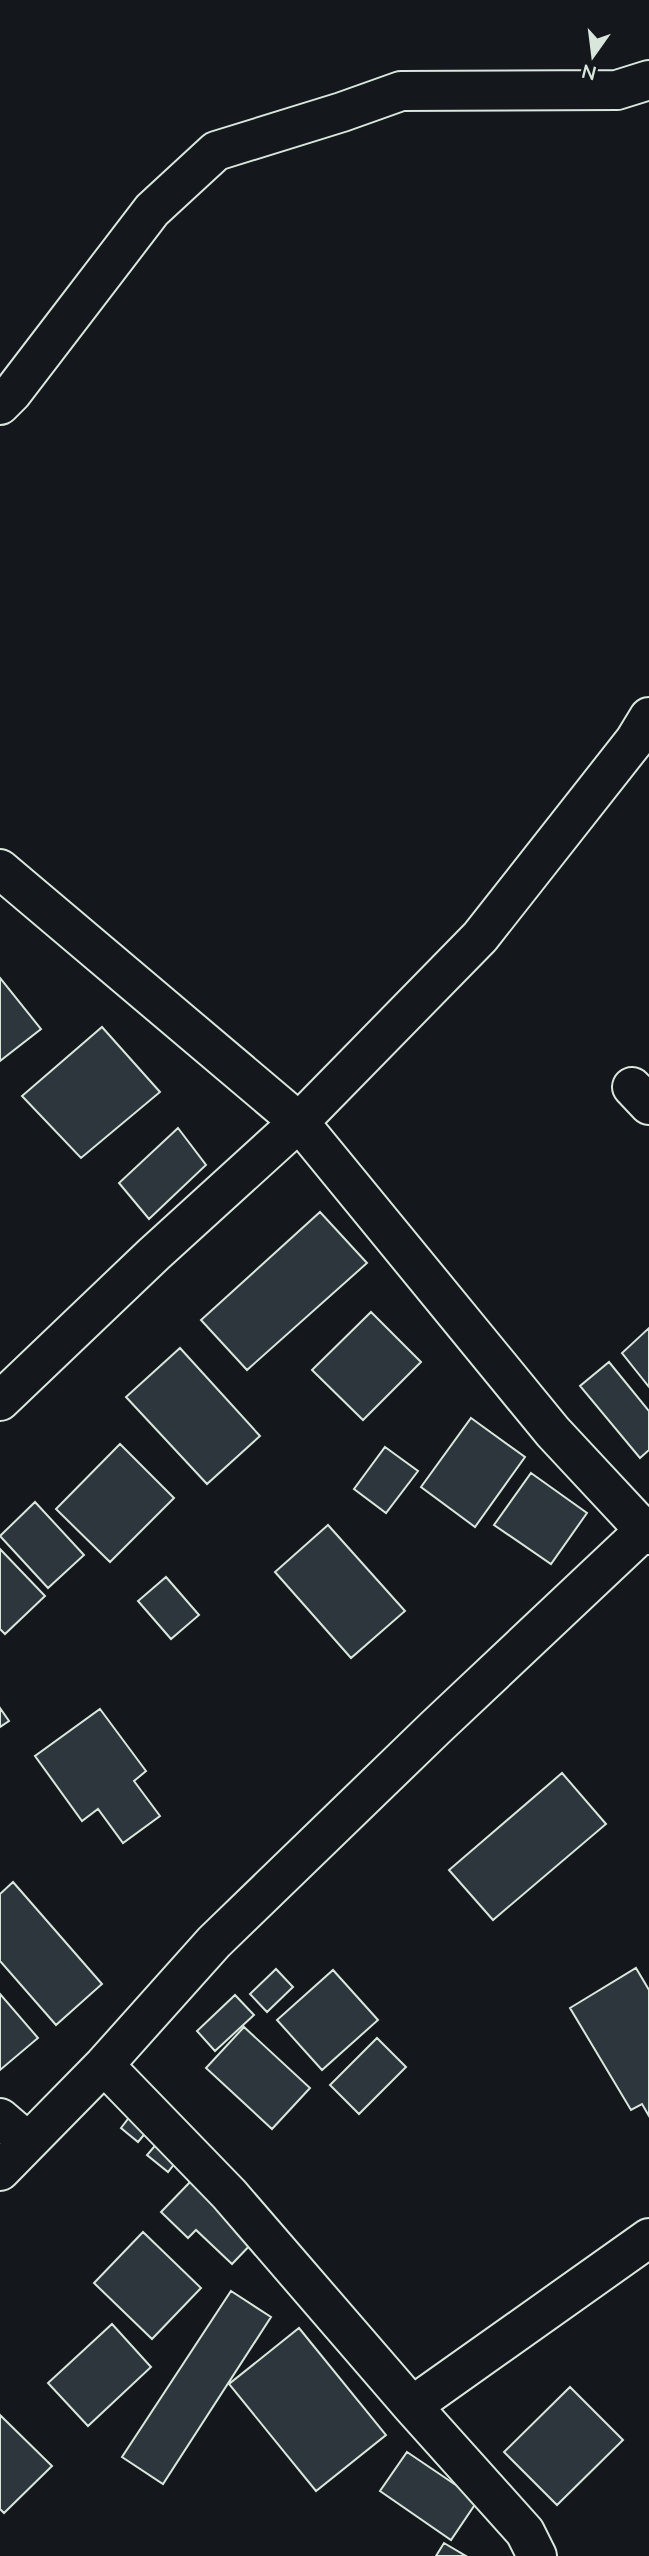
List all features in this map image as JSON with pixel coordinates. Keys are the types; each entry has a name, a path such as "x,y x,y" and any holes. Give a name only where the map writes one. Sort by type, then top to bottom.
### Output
{"street":[{"path":"0,405 152,211 216,151 401,91 617,90 649,80"},
{"path":"0,1401 154,1254 299,1122 480,937 635,740 649,717"},
{"path":"0,869 299,1122 553,1433 647,1532 435,1728 214,1942 104,2065 14,2130 0,2171"},
{"path":"104,2065 229,2194 525,2532 537,2556"},
{"path":"412,2406 649,2238"}],"building":[{"path":"0,978 41,1029 0,1061"},
{"path":"102,1027 160,1092 81,1158 22,1096"},
{"path":"178,1128 206,1165 149,1219 119,1183"},
{"path":"320,1212 367,1263 247,1370 201,1320"},
{"path":"371,1312 421,1362 363,1420 312,1370"},
{"path":"649,1328 649,1387 622,1353"},
{"path":"180,1348 260,1436 207,1484 126,1397"},
{"path":"609,1362 649,1411 649,1450 640,1458 580,1386"},
{"path":"471,1418 525,1457 475,1527 421,1487"},
{"path":"120,1444 174,1498 110,1562 56,1509"},
{"path":"385,1447 418,1471 386,1513 354,1489"},
{"path":"531,1473 587,1513 551,1564 494,1525"},
{"path":"35,1502 84,1555 48,1588 0,1536"},
{"path":"328,1525 405,1611 351,1658 275,1572"},
{"path":"0,1549 45,1596 5,1634 0,1629"},
{"path":"166,1577 199,1615 171,1639 138,1601"},
{"path":"0,1708 9,1721 0,1727"},
{"path":"100,1709 146,1771 134,1781 160,1816 123,1843 98,1809 82,1821 35,1756"},
{"path":"562,1773 606,1824 493,1920 449,1870"},
{"path":"13,1882 102,1984 56,2025 0,1961 0,1894"},
{"path":"636,1968 649,1990 649,2116 642,2104 631,2110 570,2008"},
{"path":"276,1969 293,1987 267,2012 250,1994"},
{"path":"333,1970 378,2020 322,2070 277,2020"},
{"path":"0,1994 38,2038 0,2070"},
{"path":"235,1995 254,2015 215,2051 197,2031"},
{"path":"244,2027 310,2088 272,2129 206,2068"},
{"path":"377,2038 406,2067 359,2114 330,2085"},
{"path":"131,2115 148,2130 138,2142 121,2128"},
{"path":"159,2141 179,2158 168,2172 147,2155"},
{"path":"192,2180 255,2240 232,2264 196,2230 188,2238 161,2212"},
{"path":"143,2232 201,2288 152,2339 94,2283"},
{"path":"231,2291 271,2317 163,2484 122,2457"},
{"path":"112,2324 151,2367 88,2426 48,2383"},
{"path":"299,2328 386,2435 316,2491 229,2384"},
{"path":"570,2387 623,2440 557,2505 504,2452"},
{"path":"0,2415 52,2466 4,2513 0,2509"},
{"path":"407,2452 478,2500 451,2540 380,2491"},
{"path":"444,2543 466,2556 436,2556"}]}
